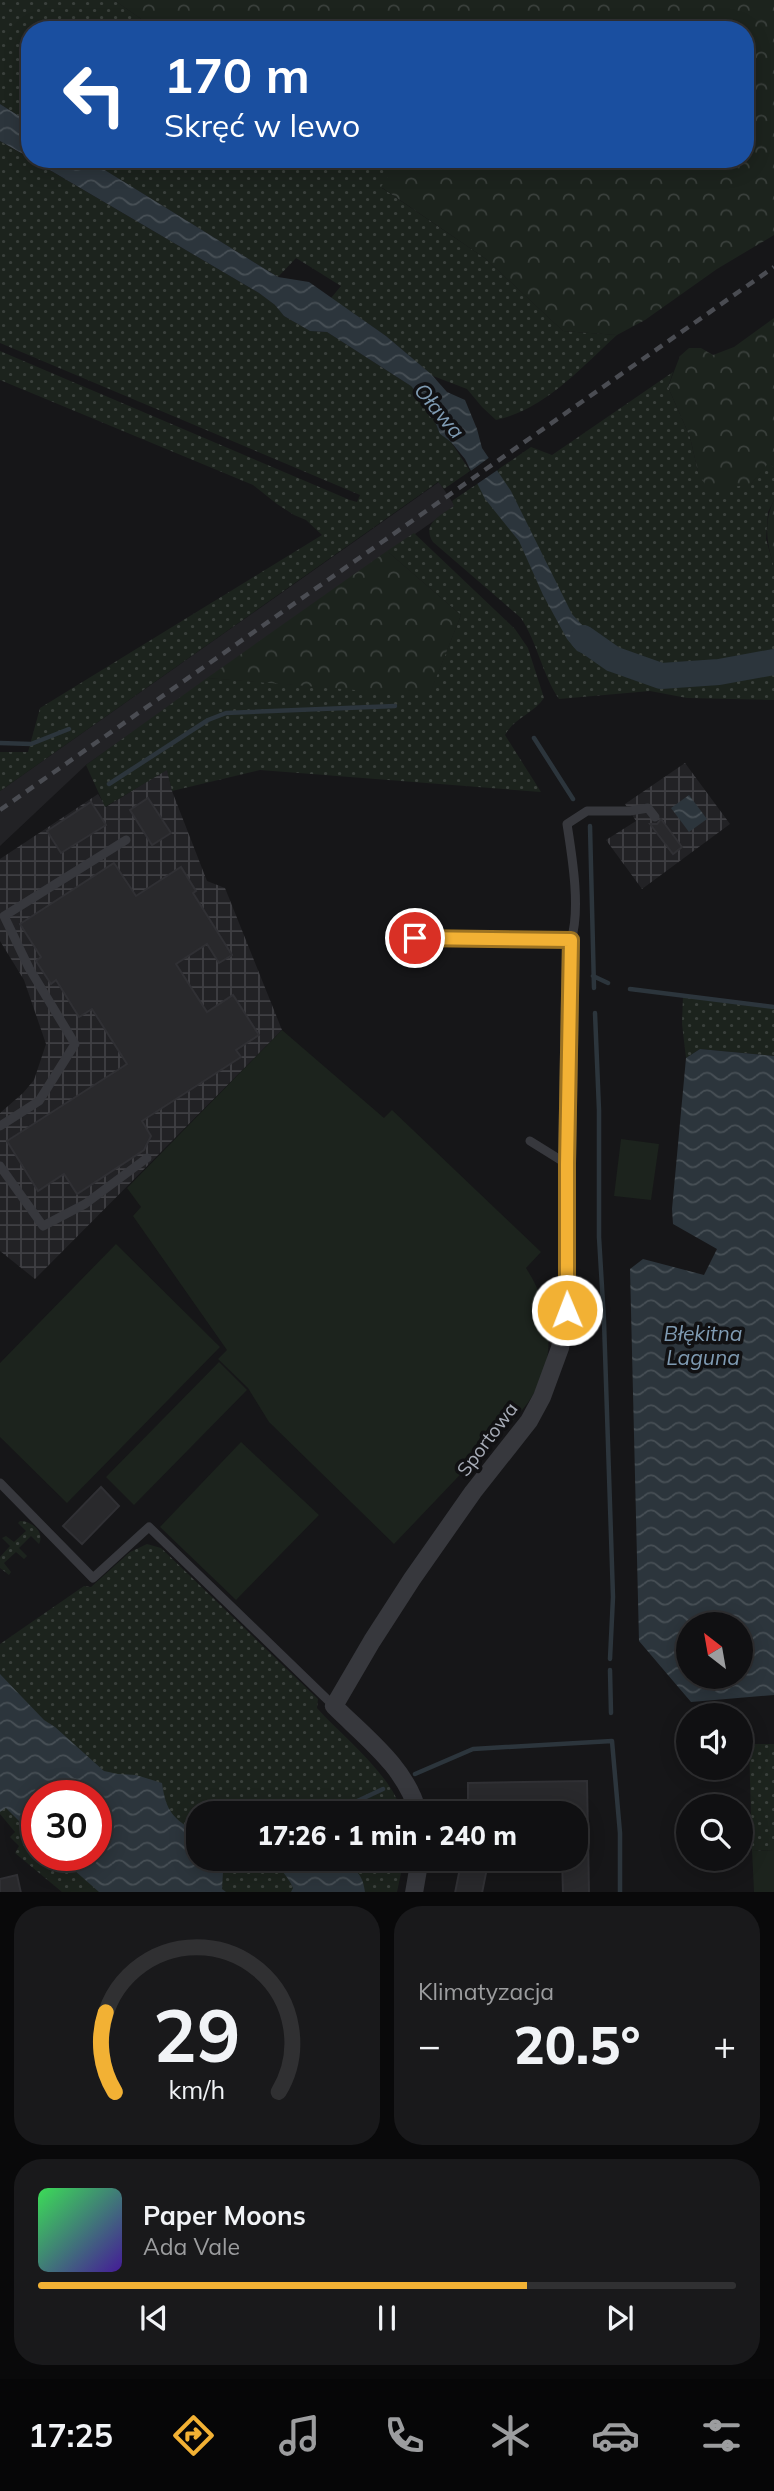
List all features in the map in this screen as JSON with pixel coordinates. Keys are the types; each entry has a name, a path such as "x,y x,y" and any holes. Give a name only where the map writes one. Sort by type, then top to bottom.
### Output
{"street":[{"name":"Sportowa","path":"334,1706 412,1578 473,1492 529,1421 542,1397 560,1348 567,1310 571,940"},
{"path":"334,1706 395,1767 409,1787 414,1801"},
{"path":"414,1892 418,1871"}],"lane":[{"path":"415,938 571,940 575,929 574,866 567,824 587,811 630,811 648,808 655,817"},
{"path":"0,1126 39,1101 75,1044 29,968 4,916 126,840"},
{"path":"530,1141 567,1164"},
{"path":"0,1166 43,1226 85,1203 147,1158"},
{"path":"0,1483 93,1578 149,1527 334,1706"}],"shaded area":[{"path":"439,482 455,506 86,765 0,846 0,791"},
{"path":"685,763 730,824 642,889 606,840 636,821 625,804"},
{"path":"167,769 172,791 207,881 225,888 282,1030 35,1279 0,1251 0,1113 34,1080 46,1044 24,980 0,941 0,859 98,794 106,807"}],"green space":[{"path":"0,0 114,0 144,21 21,21 21,117 0,104"},
{"path":"114,0 774,0 774,235 717,269 645,320 617,335 563,331 486,259 381,187 393,168 754,168 754,21 144,21"},
{"path":"0,141 21,153 21,168 46,168 259,293 284,316 310,331 327,332 411,386 429,407 440,434 451,442 470,471 444,489 438,482 0,791 0,752 28,752 40,708 322,535 306,520 277,504 253,485 0,380 0,351 350,500 357,502 360,495 0,343"},
{"path":"102,168 394,168 382,188 486,259 563,331 617,335 546,397 514,415 496,420 467,389 433,376 386,336 331,298 341,286 296,258 278,277"},
{"path":"774,318 774,470 770,461 751,484 707,488 698,472 690,437 668,387 680,356 689,348 701,348 713,355 734,347"},
{"path":"673,372 668,387 690,437 698,472 751,484 770,460 774,470 774,500 768,512 766,539 774,567 774,700 687,698 650,691 559,699 521,618 433,542 429,530 438,517 454,506 452,501 531,447 552,455"},
{"path":"774,500 774,567 767,533 768,517"},
{"path":"414,533 515,629 528,648 544,698 505,735 541,792 260,770 172,791 167,770 105,807 86,765 207,678 429,695 461,615 387,551"},
{"path":"387,551 461,615 429,696 207,678"},
{"path":"683,996 774,1008 774,1056 700,1049 686,1058 682,1024"},
{"path":"282,1030 384,1118 392,1110 541,1252 526,1268 535,1283 546,1315 548,1348 541,1380 527,1404 513,1420 394,1544 269,1422 248,1388 218,1359 227,1350 133,1216 141,1207 127,1188"},
{"path":"621,1139 659,1144 651,1200 614,1196"},
{"path":"116,1244 220,1347 67,1503 0,1437 0,1363"},
{"path":"219,1362 247,1390 134,1505 106,1477"},
{"path":"241,1442 319,1515 236,1600 160,1527"},
{"path":"20,1521 36,1528 40,1540 39,1544 31,1536 19,1548 27,1556 24,1559 16,1552 4,1563 11,1572 9,1575 0,1568 0,1557 10,1546 2,1538 6,1536 14,1542 26,1531 18,1523"},
{"path":"147,1544 161,1548 318,1699 317,1708 378,1771 398,1801 186,1801 186,1871 401,1871 397,1892 62,1892 37,1871 112,1871 112,1780 21,1780 21,1858 15,1853 19,1846 10,1837 15,1832 0,1814 0,1644 84,1586 91,1587 130,1552"},
{"path":"753,1744 774,1744 774,1850 753,1851 753,1794 750,1794"},
{"path":"774,1850 774,1892 754,1892 753,1851"}],"water":[{"path":"0,104 21,117 21,153 0,141"},
{"path":"46,168 102,168 278,277 309,282 386,336 431,374 447,392 465,400 482,448 511,491 572,614 595,639 617,652 610,665 577,651 567,639 543,595 519,541 485,499 465,459 451,442 440,434 429,407 411,386 327,332 310,331 284,316 259,293"},
{"path":"689,795 707,819 689,832 671,808"},
{"name":"Błękitna Laguna","path":"700,1049 774,1056 774,1695 691,1702 680,1689 753,1689 753,1612 676,1612 676,1684 639,1641 630,1269 643,1259 704,1275 717,1249 673,1224 672,1209 686,1058"},
{"path":"0,1674 44,1720 104,1771 136,1775 162,1783 169,1808 186,1826 186,1871 224,1871 222,1889 226,1892 99,1892 75,1871 112,1871 112,1780 21,1780 21,1823 6,1808 0,1812"},
{"path":"282,1871 356,1871 365,1892 291,1892 293,1888"}],"pier":[{"path":"490,457 499,469 474,486 468,473"}],"building":[{"path":"148,798 171,833 152,845 130,810"},
{"path":"91,802 106,825 61,853 47,831"},
{"path":"661,819 682,847 673,854 650,824 657,824"},
{"path":"114,863 136,896 181,867 196,891 193,893 232,955 219,963 207,944 176,964 207,1012 233,995 259,1035 236,1050 241,1057 142,1121 151,1136 144,1150 77,1194 64,1174 38,1191 7,1141 127,1064 92,1009 79,1017 56,980 51,984 36,961 41,957 20,924"},
{"path":"101,1487 119,1506 82,1544 63,1526"},
{"path":"587,1781 587,1801 468,1801 468,1783"},
{"path":"588,1837 589,1892 563,1892 562,1871 588,1871"},
{"path":"459,1871 486,1871 482,1892 455,1892"},
{"path":"17,1875 21,1892 0,1892 0,1879"}],"waterway":[{"name":"Oława","path":"583,638 613,659 661,676 719,672 774,662"},
{"path":"109,784 208,720 226,713 395,706"},
{"path":"0,743 31,744 69,729"},
{"path":"534,738 573,799"},
{"path":"590,826 594,988"},
{"path":"593,976 608,983"},
{"path":"630,989 774,1007"},
{"path":"595,1013 599,1110 599,1237 613,1597 610,1659"},
{"path":"610,1670 611,1713"},
{"path":"415,1774 473,1749 612,1741 620,1833 620,1892"},
{"path":"357,1801 383,1789"}],"railway":[{"path":"0,810 774,267"}],"route":[{"path":"415,938 571,940 567,1310"}]}
